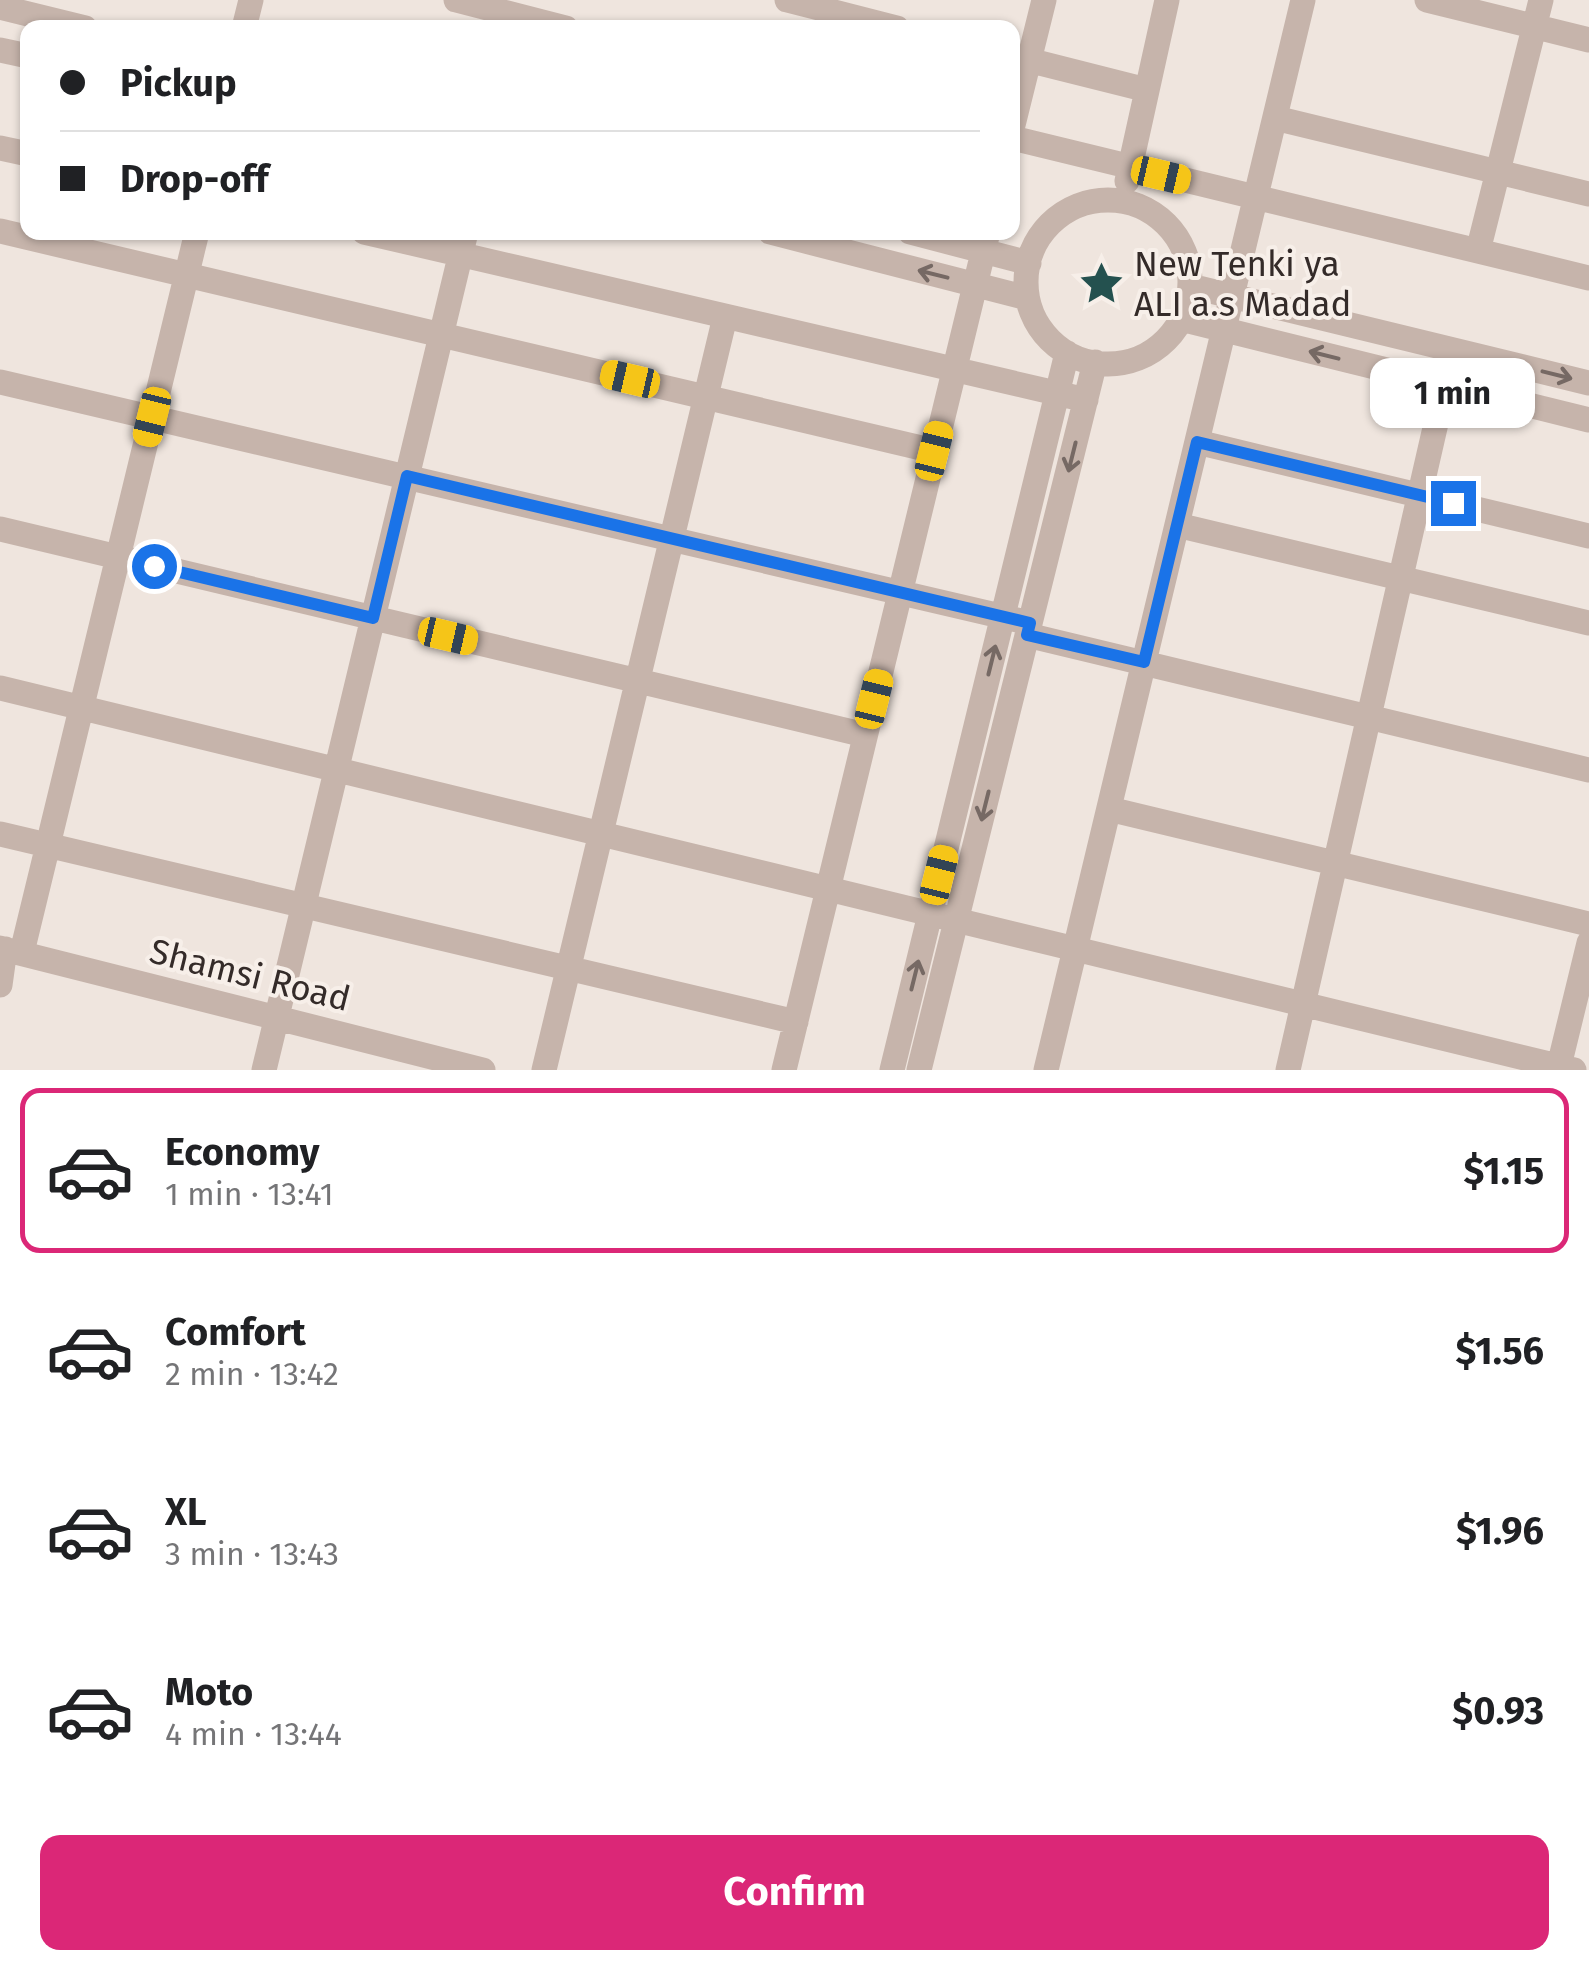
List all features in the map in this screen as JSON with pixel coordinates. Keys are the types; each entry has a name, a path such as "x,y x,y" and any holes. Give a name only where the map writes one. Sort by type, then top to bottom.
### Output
{"street":[{"path":"456,0 518,14"},
{"path":"1044,0 1021,58 1147,90"},
{"path":"1122,200 1167,0"},
{"path":"1046,1070 1303,0"},
{"path":"1427,0 1589,40"},
{"path":"1478,251 1540,0"},
{"path":"2,4 57,20"},
{"path":"794,8 856,20"},
{"path":"1275,118 1589,194"},
{"path":"1020,140 1589,278"},
{"path":"1122,200 1157,217 1176,236 1187,260 1190,286 1180,319 1152,352 1127,362 1095,362 1067,353 1036,323 1027,298 1028,263 1035,243 1052,222 1076,206 1122,200"},
{"path":"38,240 934,451"},
{"path":"0,985 48,845 195,240"},
{"path":"430,240 463,244 726,317 1086,400"},
{"path":"801,240 1027,298"},
{"path":"784,1070 985,242 1028,263"},
{"path":"264,1070 463,244"},
{"path":"1190,286 1589,383"},
{"path":"544,1070 726,317"},
{"path":"1180,319 1589,420"},
{"path":"892,1070 1067,353"},
{"path":"919,1070 1095,362"},
{"path":"0,382 1002,616 1029,629 1144,662 1589,770"},
{"path":"1288,1070 1444,384"},
{"path":"1197,442 1589,536"},
{"path":"1177,524 1589,623"},
{"path":"0,529 865,735"},
{"path":"0,688 957,918 1564,1069 1589,942"},
{"path":"1109,810 1589,924"},
{"path":"0,834 796,1022"},
{"name":"Shamsi Road","path":"9,950 483,1070"}],"place":[{"name":"New Tenki ya ALI a.s Madad","path":"1101,284"}],"route":[{"path":"154,566 373,618 407,476 1030,623 1027,635 1144,662 1197,442 1453,503"}]}
